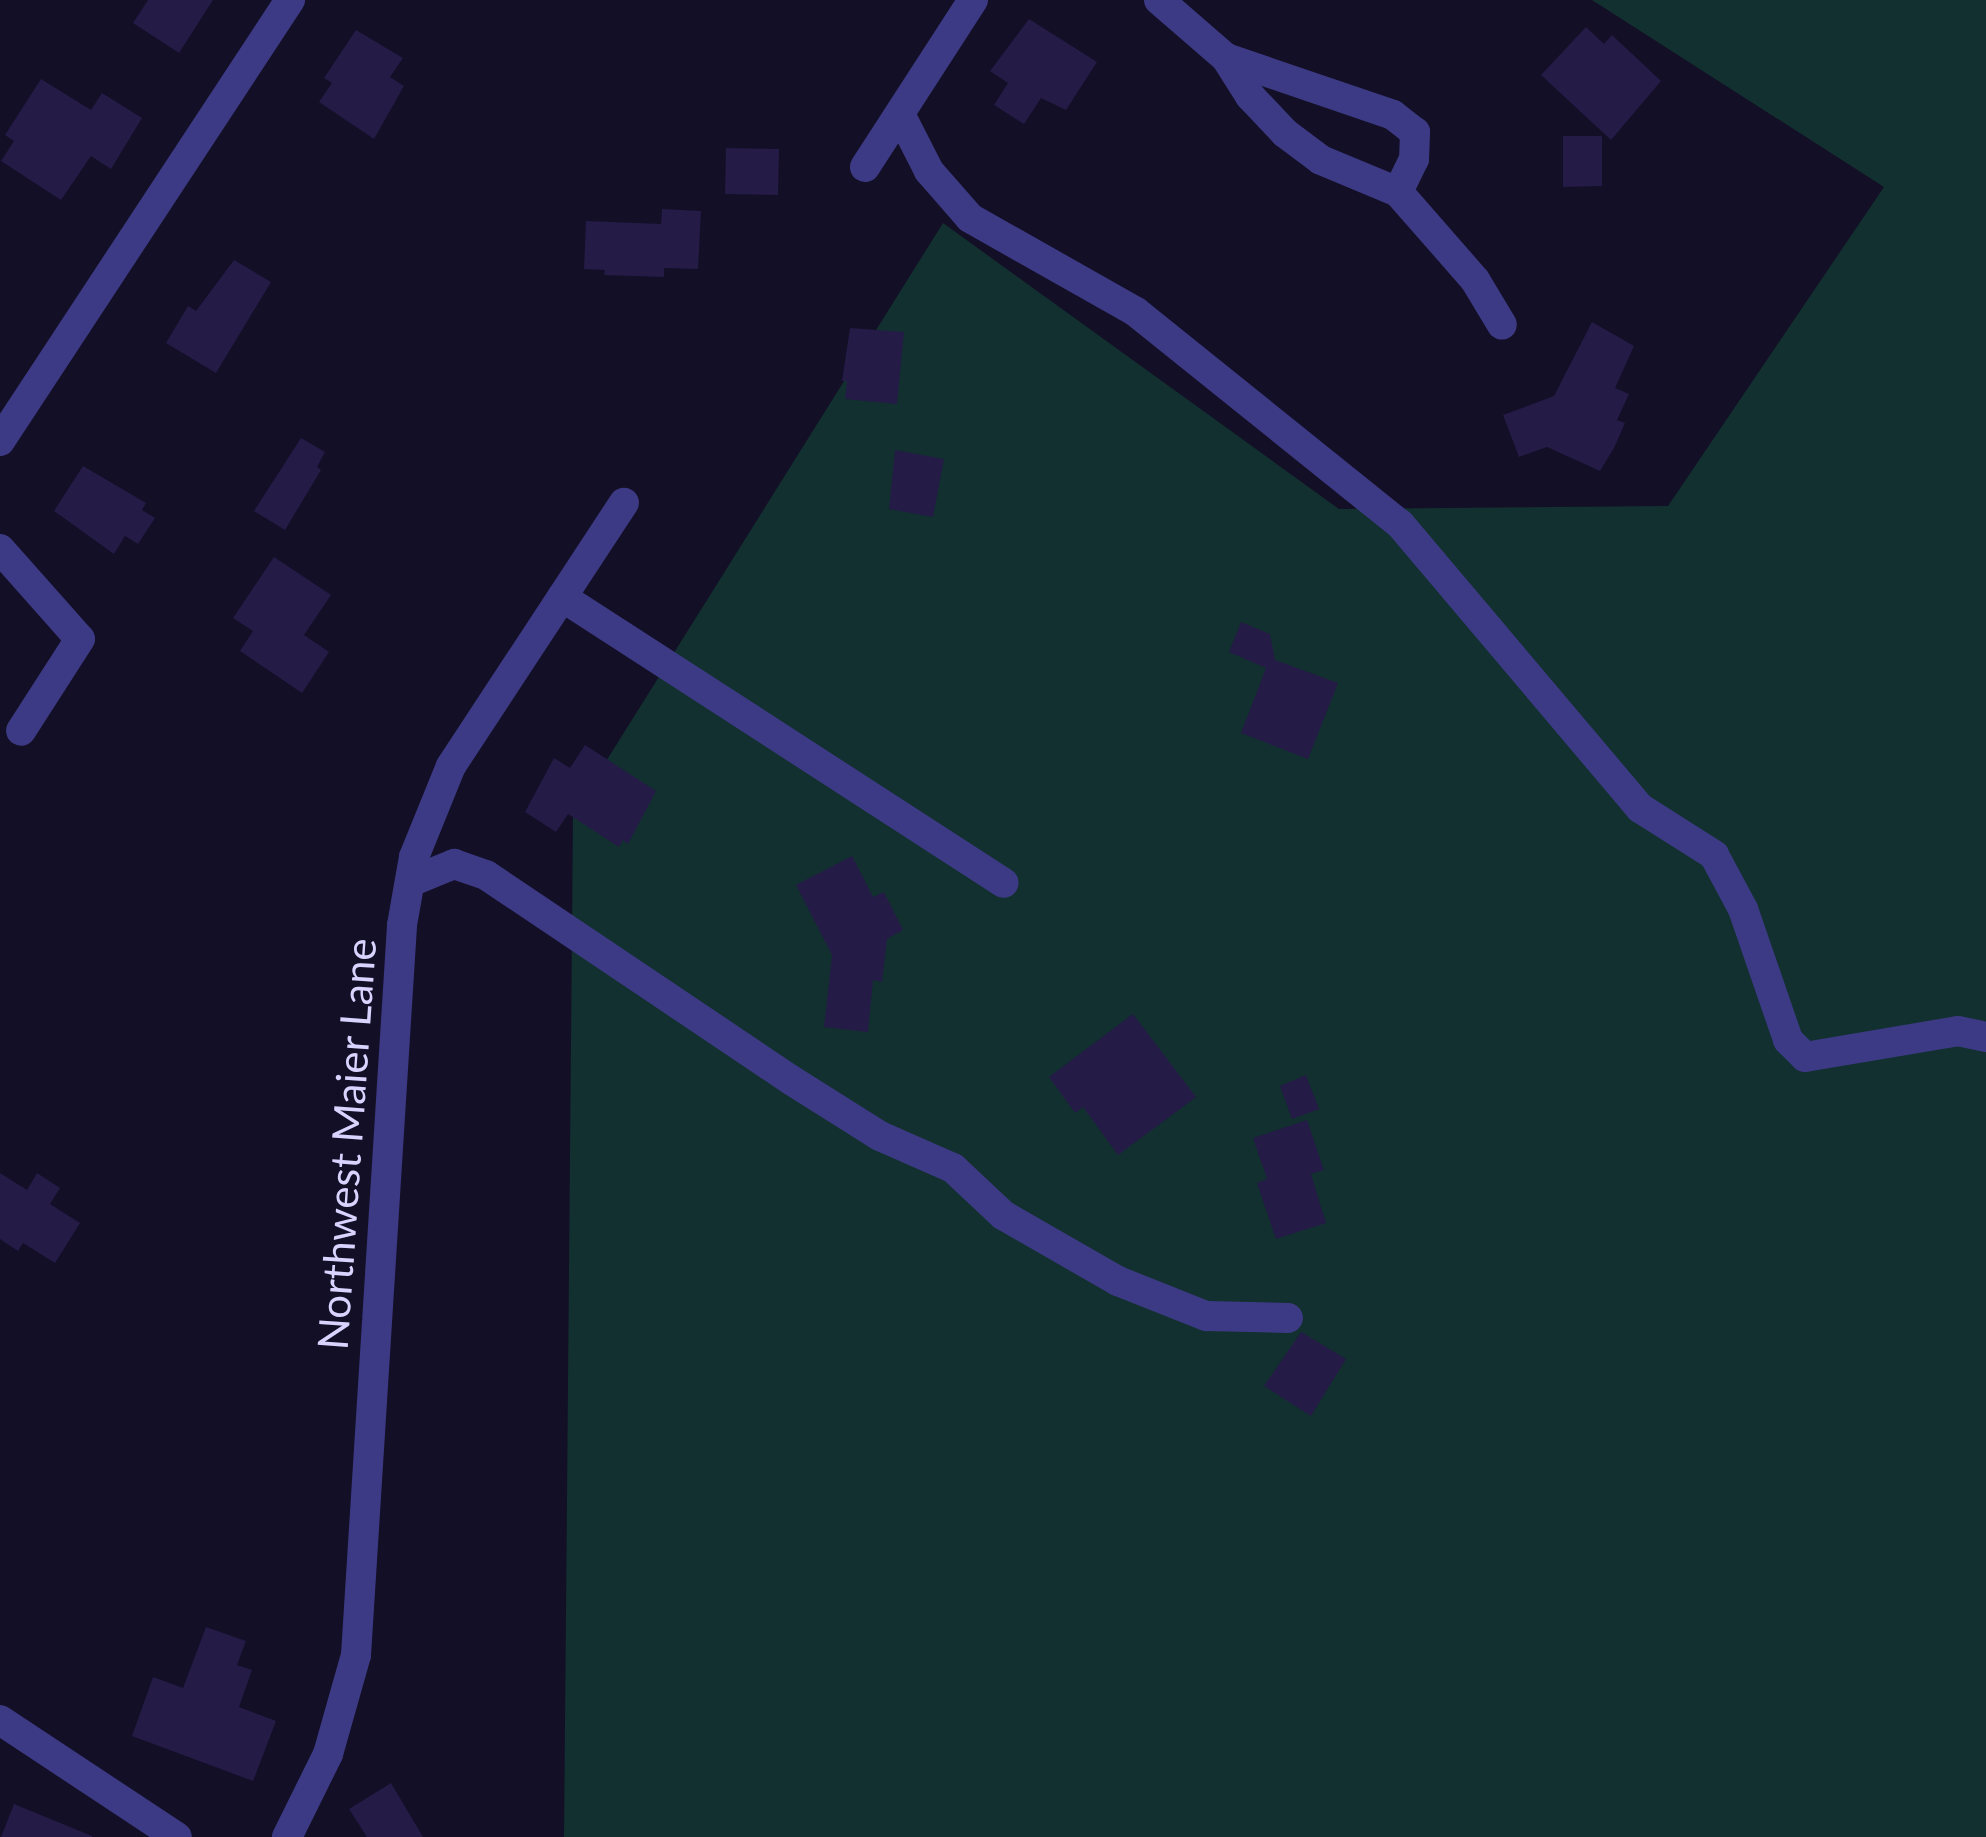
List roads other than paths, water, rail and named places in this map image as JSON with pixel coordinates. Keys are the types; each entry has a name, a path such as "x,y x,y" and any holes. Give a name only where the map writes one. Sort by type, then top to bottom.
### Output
{"street":[{"path":"0,441 290,0"},
{"path":"865,167 973,0"},
{"path":"1159,0 1226,58 1250,96 1285,133 1321,160 1398,192 1475,280 1502,325"},
{"path":"1226,58 1393,115 1415,132 1414,158 1398,192"},
{"path":"900,114 929,172 970,218 1136,312 1400,524 1640,808 1714,856 1742,909 1788,1040 1805,1057 1958,1031 1986,1037"},
{"name":"Northwest Maier Lane","path":"287,1837 328,1754 356,1655 381,1209 402,925 410,882 424,828 451,766 624,503"},
{"path":"0,549 80,639 21,731"},
{"path":"562,597 1004,883"},
{"path":"410,882 454,864 486,875 791,1080 880,1136 953,1168 1003,1215 1118,1281 1206,1316 1288,1318"},
{"path":"0,1720 144,1828 177,1837"}]}
